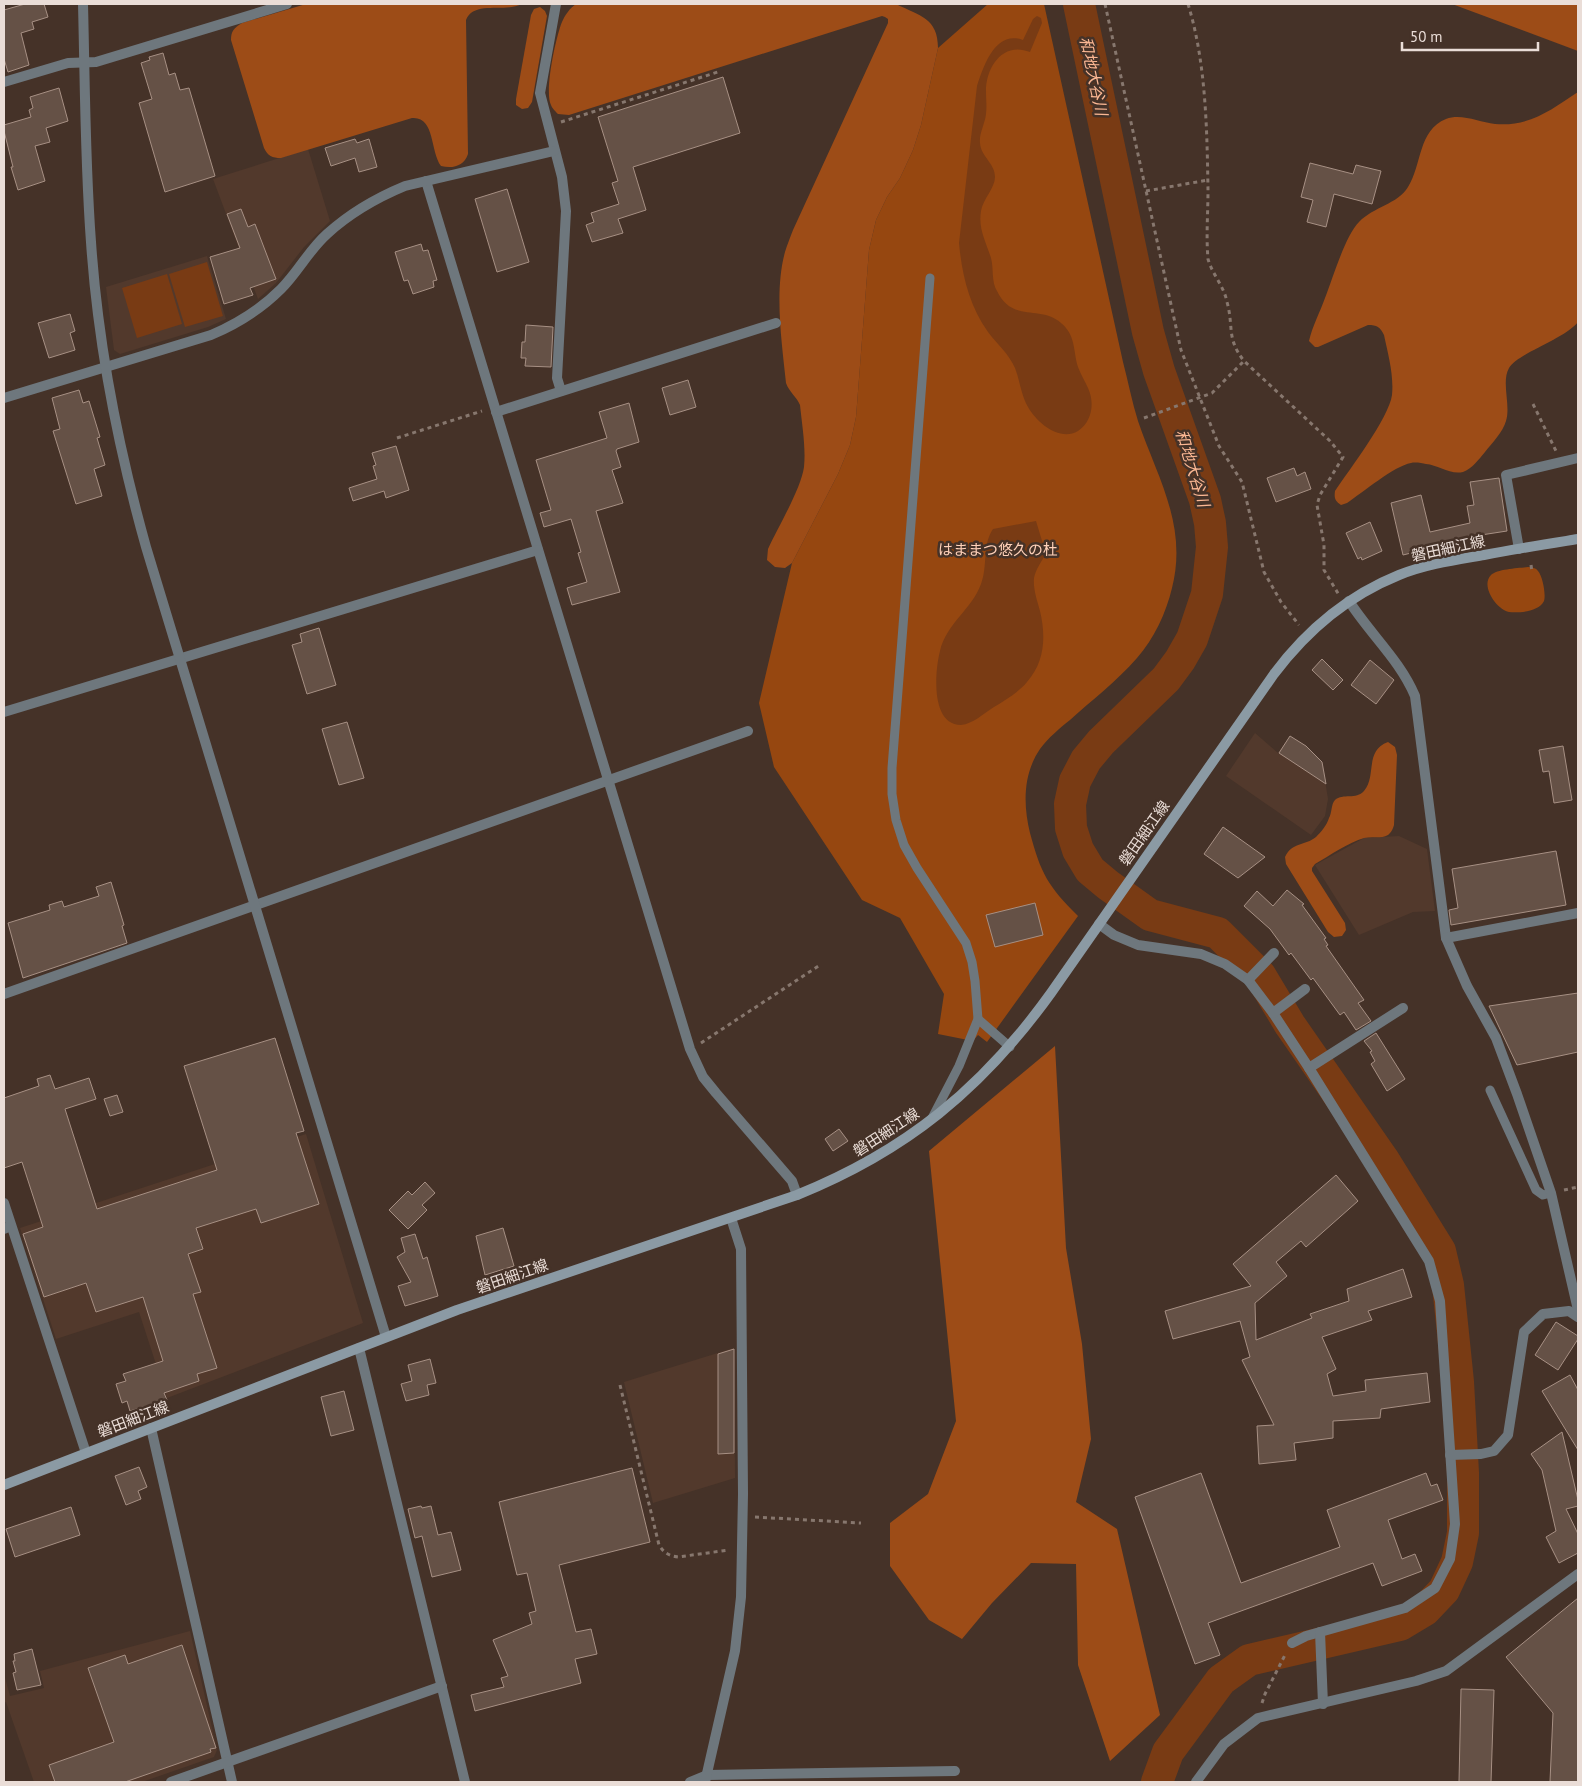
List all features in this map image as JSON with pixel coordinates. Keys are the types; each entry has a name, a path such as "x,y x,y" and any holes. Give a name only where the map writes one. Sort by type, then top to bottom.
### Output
{"main road":[{"name":"磐田細江線","path":"4,1485 457,1310 797,1195 854,1170 929,1122 974,1084 1010,1047 1034,1017 1274,674 1308,634 1347,603 1379,584 1422,567 1578,539"}],"street":[{"path":"83,4 91,243 96,299 119,438 134,502 180,658 386,1337"},
{"path":"4,82 68,63 96,62 287,4"},
{"path":"556,4 540,92 562,177 566,212 557,378 561,391"},
{"path":"4,398 211,335 230,327 248,316 281,289 326,235 344,220 383,195 405,186 554,151"},
{"path":"426,181 690,1049 700,1071 712,1088 792,1181 797,1195"},
{"path":"496,410 776,323"},
{"path":"1519,549 1506,475 1578,458"},
{"path":"4,712 538,550"},
{"path":"1347,603 1401,668 1415,696 1446,938 1467,986 1496,1038 1551,1193 1578,1310"},
{"path":"4,994 748,731"},
{"path":"1446,938 1578,912"},
{"path":"1099,924 1114,935 1138,945 1201,954 1226,964 1248,980 1310,1067 1429,1261 1440,1301 1453,1455 1454,1524 1450,1560 1435,1588 1405,1608 1320,1632 1292,1643"},
{"path":"1248,980 1274,953"},
{"path":"1273,1013 1305,989"},
{"path":"1310,1067 1403,1008"},
{"path":"4,1203 8,1228 86,1453"},
{"path":"706,1778 734,1651 741,1597 741,1249 731,1218"},
{"path":"1453,1455 1494,1452 1508,1435 1524,1332 1543,1314 1569,1311 1578,1317"},
{"path":"359,1348 465,1782"},
{"path":"151,1428 232,1782"},
{"path":"1196,1782 1224,1744 1258,1718 1323,1704 1446,1672 1578,1574"},
{"path":"1320,1632 1323,1704"},
{"path":"172,1782 442,1686"},
{"path":"690,1782 706,1778 954,1770"}],"lane":[{"path":"929,1122 959,1066 978,1019 972,962 966,943 904,845 896,820 892,794 930,278"},
{"path":"978,1019 1010,1047"},
{"path":"1490,1090 1536,1190 1543,1196 1551,1193"}],"path":[{"path":"1105,4 1177,337 1197,399 1219,446 1242,482 1264,572 1281,602 1308,634"},
{"path":"1188,4 1202,76 1208,180 1208,259 1228,302 1232,342 1237,352 1244,361 1330,441 1343,457 1320,495 1317,505 1324,545 1324,570 1347,603"},
{"path":"548,126 720,71"},
{"path":"1146,190 1208,180"},
{"path":"1144,418 1212,393 1244,361"},
{"path":"1533,404 1560,462"},
{"path":"397,438 496,410"},
{"path":"1531,565 1532,572"},
{"path":"690,1049 820,965"},
{"path":"620,1385 659,1545 664,1552 670,1556 678,1557 742,1550"},
{"path":"742,1517 861,1523"},
{"path":"1265,1694 1292,1643"}],"shaded area":[{"path":"306,4 522,4 476,10 466,20 468,154 461,164 454,167 441,166 425,123 419,119 412,118 281,158 269,155 264,148 231,40 232,32 242,23"},
{"path":"576,4 896,4 926,19 935,30 938,48 921,125 913,150 900,178 887,197 876,220 869,250 856,417 850,445 838,474 792,563 785,568 775,567 767,560 768,549 799,486 804,467 804,436 800,405 786,383 779,300 782,267 793,230 888,23 888,19 882,16 569,115 558,114 549,98 552,64 562,22"},
{"path":"1452,4 1578,4 1578,51"},
{"path":"540,7 547,16 532,102 528,108 522,109 516,105 516,99 531,15 534,9"},
{"path":"1037,16 1041,18 1042,23 1030,52 1012,50 1004,53 998,58 989,73 986,91 986,114 980,143 993,168 995,177 982,207 980,218 983,235 992,262 994,283 1003,301 1019,310 1053,318 1066,328 1072,338 1078,367 1087,385 1092,406 1089,417 1083,427 1071,434 1057,432 1043,425 1028,407 1012,363 981,322 971,300 964,278 959,243 977,86 980,77 992,51 998,44 1014,38 1023,40 1033,19"},
{"path":"1578,92 1578,322 1562,335 1521,357 1509,368 1506,380 1507,415 1505,425 1478,461 1469,469 1458,473 1431,465 1411,463 1396,469 1347,503 1341,505 1335,499 1335,491 1368,444 1384,417 1392,395 1390,365 1384,335 1378,327 1368,325 1318,347 1315,347 1309,341 1340,258 1354,228 1365,217 1404,193 1413,178 1425,140 1437,124 1452,117 1495,124 1519,123 1539,116"},
{"path":"308,149 330,221 304,247 276,283 258,299 213,179"},
{"path":"207,256 226,319 208,327 120,354 114,350 106,287"},
{"path":"207,262 223,316 185,327 169,274"},
{"path":"167,274 182,324 137,338 122,288"},
{"path":"1036,521 1046,554 1034,578 1043,630 1041,657 1033,674 1020,690 970,723 961,725 951,723 939,707 937,695 938,660 943,641 977,593 983,577 987,542 993,529"},
{"path":"1255,733 1278,753 1290,736 1306,746 1322,762 1328,799 1325,816 1311,835 1226,776"},
{"path":"1388,742 1395,747 1397,755 1394,825 1391,831 1385,836 1364,838 1352,843 1315,864 1312,868 1312,871 1345,923 1346,930 1342,936 1334,937 1328,932 1286,864 1285,857 1295,846 1312,840 1320,833 1328,821 1335,800 1361,794 1364,791 1368,785 1376,751"},
{"path":"1399,836 1427,849 1435,911 1413,912 1359,935 1315,865 1364,838"},
{"path":"1055,1046 1066,1248 1082,1344 1091,1439 1076,1502 1117,1529 1160,1715 1110,1761 1078,1665 1076,1564 1031,1563 992,1603 962,1639 929,1620 890,1566 890,1523 928,1494 956,1421 929,1151"},
{"path":"306,1134 363,1323 167,1398 139,1312 56,1339 20,1228"},
{"path":"734,1348 735,1478 653,1503 624,1382"},
{"path":"190,1631 217,1750 214,1757 142,1782 34,1782 6,1702 4,1703 4,1674 10,1696 44,1688 40,1671"}],"green space":[{"name":"はままつ悠久の杜","path":"988,4 1044,4 1132,399 1138,421 1168,502 1173,522 1176,543 1176,565 1172,588 1163,616 1149,643 1121,675 1047,741 1040,749 1030,769 1026,790 1026,811 1034,847 1047,879 1059,896 1078,916 987,1042 978,1035 973,1041 938,1034 944,994 900,918 862,900 774,767 759,703 792,563 838,474 850,445 856,417 869,250 876,220 887,197 900,178 913,150 921,125 938,48"},
{"path":"1528,567 1535,568 1540,574 1544,586 1544,601 1538,608 1533,610 1509,612 1504,610 1491,597 1487,585 1488,580 1491,575 1498,571"}],"building":[{"path":"25,4 44,4 48,17 32,22 34,29 21,33 29,65 8,72 4,59 4,10"},
{"path":"163,53 169,75 175,73 180,90 189,88 215,176 165,192 139,103 152,99 141,63 150,60 149,57"},
{"path":"723,77 740,133 633,167 646,210 618,219 623,233 592,242 586,225 594,222 591,213 619,204 612,183 618,181 598,117"},
{"path":"59,88 68,121 46,128 50,142 35,146 45,181 18,190 11,167 13,167 4,125 31,117 29,110 33,108 30,97"},
{"path":"355,139 357,143 369,139 377,167 359,172 355,158 331,166 325,148"},
{"path":"1310,163 1353,174 1356,165 1381,171 1372,204 1334,194 1326,227 1307,222 1313,200 1301,197"},
{"path":"507,189 529,262 497,272 475,199"},
{"path":"241,209 248,227 255,224 276,279 250,288 253,295 224,304 210,257 240,248 227,214"},
{"path":"421,244 423,251 428,250 437,280 433,281 434,287 413,294 408,280 404,281 395,252"},
{"path":"70,314 75,331 70,333 75,350 49,358 38,323"},
{"path":"526,325 553,327 551,367 525,366 526,358 521,358 522,342 525,342"},
{"path":"688,380 696,407 670,415 662,388"},
{"path":"79,390 83,403 89,401 100,437 97,438 105,465 94,469 102,496 76,504 53,431 60,429 52,398"},
{"path":"629,403 639,442 617,449 621,467 612,470 623,503 596,511 620,592 572,605 567,588 587,582 578,553 581,552 571,519 544,527 540,513 551,510 536,460 607,438 599,412"},
{"path":"396,446 409,490 386,498 384,491 353,501 349,488 377,479 373,466 376,465 372,453"},
{"path":"1294,468 1297,476 1305,472 1311,489 1276,502 1267,478"},
{"path":"1499,478 1507,531 1481,535 1481,537 1455,544 1455,542 1403,555 1391,503 1421,495 1430,532 1470,523 1467,506 1474,505 1470,482"},
{"path":"1370,522 1382,551 1362,560 1361,557 1358,559 1346,533"},
{"path":"319,628 336,685 307,694 292,645 302,642 300,634"},
{"path":"1322,659 1343,680 1333,690 1312,670"},
{"path":"1370,660 1394,680 1376,704 1351,685"},
{"path":"347,722 364,778 339,785 322,729"},
{"path":"1290,736 1306,746 1322,762 1326,784 1279,753"},
{"path":"1563,746 1572,800 1554,803 1549,771 1543,772 1539,750"},
{"path":"1223,827 1265,857 1238,878 1204,854"},
{"path":"1556,851 1566,905 1451,925 1449,910 1458,908 1452,869"},
{"path":"111,882 124,925 122,926 127,943 23,978 8,923 50,910 49,905 62,901 64,907 99,896 96,887"},
{"path":"1287,890 1304,904 1302,905 1326,938 1324,939 1328,945 1326,946 1364,1000 1358,1003 1371,1021 1356,1030 1344,1012 1340,1015 1313,978 1311,980 1291,953 1289,955 1270,929 1244,906 1257,891 1273,906"},
{"path":"1035,903 1043,935 995,947 986,915"},
{"path":"1578,993 1578,1052 1517,1065 1489,1006"},
{"path":"1376,1033 1405,1079 1387,1091 1371,1064 1375,1061 1370,1052 1372,1051 1364,1041"},
{"path":"275,1038 304,1131 296,1133 319,1204 261,1223 256,1209 196,1228 203,1249 188,1254 201,1292 193,1294 217,1368 197,1374 199,1381 164,1393 167,1400 130,1411 127,1401 122,1403 116,1384 126,1381 123,1374 163,1361 143,1297 96,1312 86,1283 44,1297 23,1234 43,1227 22,1162 4,1168 4,1098 39,1086 37,1079 50,1075 55,1089 89,1078 96,1099 65,1109 97,1209 217,1170 184,1066"},
{"path":"117,1095 123,1112 110,1116 104,1099"},
{"path":"839,1129 848,1141 833,1151 825,1139"},
{"path":"1336,1175 1358,1201 1306,1247 1301,1241 1276,1262 1287,1276 1255,1303 1256,1340 1312,1318 1310,1314 1349,1301 1347,1289 1403,1269 1412,1297 1368,1311 1372,1320 1322,1337 1336,1369 1327,1374 1333,1396 1366,1391 1365,1380 1427,1373 1430,1402 1381,1409 1380,1418 1333,1421 1333,1438 1294,1443 1296,1460 1259,1464 1257,1426 1274,1425 1242,1360 1250,1357 1240,1321 1173,1339 1165,1311 1251,1286 1233,1264"},
{"path":"425,1182 435,1193 422,1205 427,1210 408,1229 389,1210 408,1191 412,1195"},
{"path":"503,1228 514,1266 485,1275 476,1236"},
{"path":"415,1234 423,1259 427,1257 438,1296 405,1306 398,1286 411,1282 397,1257 405,1252 401,1238"},
{"path":"1556,1322 1578,1336 1578,1339 1558,1370 1535,1355"},
{"path":"734,1349 734,1453 718,1454 718,1354"},
{"path":"430,1359 436,1383 427,1385 429,1395 406,1401 401,1384 412,1381 408,1365"},
{"path":"1570,1375 1578,1390 1578,1450 1542,1391"},
{"path":"344,1391 354,1430 331,1436 321,1397"},
{"path":"1562,1432 1578,1500 1578,1506 1566,1509 1578,1534 1578,1553 1559,1563 1546,1537 1556,1531 1542,1470 1531,1454"},
{"path":"139,1467 147,1487 138,1491 141,1499 126,1505 115,1476"},
{"path":"632,1468 650,1542 559,1565 576,1632 591,1629 597,1654 575,1659 581,1683 475,1711 471,1695 504,1687 501,1678 508,1676 493,1640 532,1624 529,1613 536,1611 527,1573 517,1575 499,1502"},
{"path":"1201,1473 1241,1583 1340,1547 1327,1510 1426,1473 1431,1486 1437,1484 1443,1500 1388,1520 1402,1559 1415,1554 1422,1571 1382,1586 1373,1563 1208,1623 1220,1655 1195,1664 1135,1497"},
{"path":"421,1506 422,1508 431,1506 438,1535 451,1532 461,1570 432,1577 422,1536 415,1538 408,1509"},
{"path":"71,1507 80,1535 15,1557 6,1529"},
{"path":"1578,1598 1578,1782 1550,1782 1553,1713 1506,1657"},
{"path":"182,1645 216,1748 210,1749 211,1752 125,1782 55,1782 49,1765 114,1742 88,1668 125,1655 128,1664"},
{"path":"32,1649 41,1685 17,1690 13,1673 16,1672 13,1661 15,1661 14,1654"},
{"path":"1461,1689 1494,1690 1491,1782 1459,1782"}],"waterway":[{"name":"和地大谷川","path":"1079,4 1148,332 1159,371 1205,500 1210,523 1212,547 1207,594 1192,639 1166,679 1101,742 1086,760 1075,781 1070,804 1071,828 1078,850 1090,870 1108,885 1150,915 1218,933 1260,975 1290,1025 1383,1159 1440,1251 1448,1285 1458,1382 1463,1473 1463,1533 1457,1562 1444,1590 1425,1610 1400,1625 1249,1660 1221,1680 1168,1752 1157,1782"}]}
